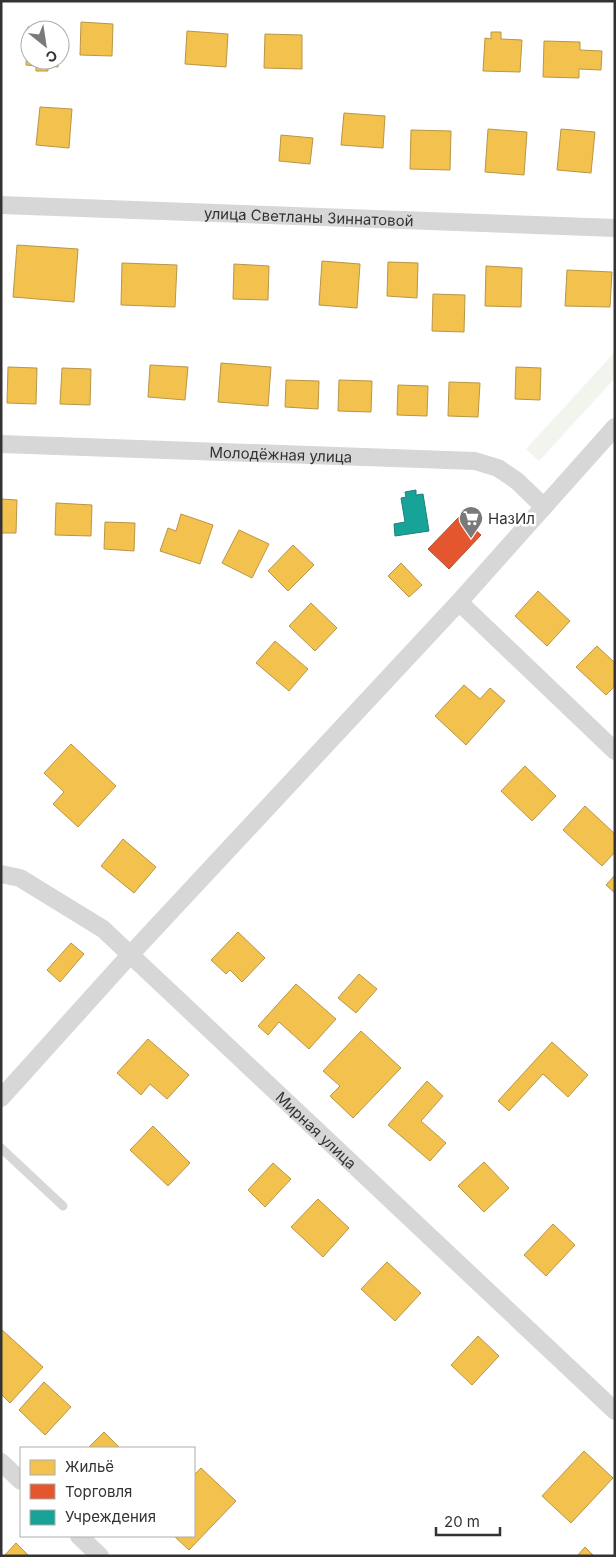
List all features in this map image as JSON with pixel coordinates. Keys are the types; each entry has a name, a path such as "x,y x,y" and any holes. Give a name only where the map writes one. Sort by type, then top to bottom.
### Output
{"street":[{"name":"улица Светланы Зиннатовой","path":"1,205 615,228"},
{"path":"1,1098 130,954 459,602 615,427"},
{"name":"Молодёжная улица","path":"1,444 475,461 498,468 517,481 544,507"},
{"path":"459,602 615,751"},
{"name":"Мирная улица","path":"1,874 20,878 102,929 615,1412"},
{"path":"1,1462 20,1480"},
{"path":"80,1537 100,1556"}],"lane":[{"path":"1,1148 64,1206"}],"shaded area":[{"path":"615,352 615,378 539,461 526,449"}],"building: Жильё":[{"path":"81,22 113,24 112,56 80,55"},
{"path":"187,31 228,34 226,67 185,64"},
{"path":"491,32 501,32 501,39 522,40 520,72 483,71 485,38 491,39"},
{"path":"265,34 302,35 302,69 264,68"},
{"path":"544,41 580,42 580,50 602,51 601,70 579,69 579,78 543,77"},
{"path":"40,107 72,109 69,148 36,145"},
{"path":"344,113 385,116 383,148 341,145"},
{"path":"488,129 527,132 524,175 485,172"},
{"path":"561,129 595,132 591,173 557,170"},
{"path":"411,130 451,131 450,170 410,169"},
{"path":"281,135 313,138 310,164 279,161"},
{"path":"17,245 78,249 74,302 13,297"},
{"path":"322,261 360,264 357,308 319,305"},
{"path":"388,262 418,263 417,298 387,296"},
{"path":"122,263 177,265 175,307 121,305"},
{"path":"234,264 269,266 268,300 233,299"},
{"path":"486,266 522,268 521,307 485,306"},
{"path":"567,270 612,272 610,307 565,306"},
{"path":"433,294 465,295 464,332 432,331"},
{"path":"221,363 271,367 268,406 218,402"},
{"path":"150,365 188,367 185,400 148,397"},
{"path":"8,367 37,368 36,404 7,403"},
{"path":"516,367 541,368 540,400 515,399"},
{"path":"62,368 91,369 90,405 60,404"},
{"path":"286,380 319,381 318,409 285,407"},
{"path":"339,380 372,381 371,412 338,411"},
{"path":"449,382 480,383 478,417 448,416"},
{"path":"398,385 428,386 427,416 397,415"},
{"path":"1,499 17,500 16,533 1,533"},
{"path":"56,503 92,505 91,536 55,535"},
{"path":"181,514 213,525 200,564 160,551 168,528 176,531"},
{"path":"105,522 135,523 134,551 104,549"},
{"path":"239,530 269,544 252,578 222,563"},
{"path":"293,545 314,565 288,591 268,571"},
{"path":"401,563 422,585 409,597 388,576"},
{"path":"538,591 570,621 547,646 515,616"},
{"path":"311,603 337,628 315,651 289,626"},
{"path":"275,641 308,669 289,691 256,663"},
{"path":"597,646 615,663 615,686 606,695 576,667"},
{"path":"464,685 480,699 490,688 505,701 466,745 435,716"},
{"path":"71,744 116,786 78,827 53,804 64,792 44,773"},
{"path":"525,766 556,796 532,821 501,791"},
{"path":"585,806 615,834 615,852 602,866 563,830"},
{"path":"123,839 156,867 134,893 101,866"},
{"path":"615,875 615,893 606,885"},
{"path":"238,932 265,958 242,982 230,970 226,974 211,960"},
{"path":"71,943 84,954 60,982 47,970"},
{"path":"359,974 377,989 356,1013 338,998"},
{"path":"296,984 336,1019 309,1049 279,1022 268,1035 258,1026"},
{"path":"361,1031 401,1068 353,1118 330,1096 340,1086 323,1071"},
{"path":"148,1039 189,1075 167,1099 150,1084 141,1095 117,1073"},
{"path":"552,1042 588,1075 568,1097 543,1074 509,1111 498,1101"},
{"path":"427,1081 443,1096 421,1121 446,1143 430,1161 388,1125"},
{"path":"153,1126 190,1163 168,1186 130,1150"},
{"path":"484,1162 509,1188 484,1212 458,1186"},
{"path":"273,1163 291,1179 265,1207 248,1190"},
{"path":"318,1199 349,1228 323,1257 291,1227"},
{"path":"553,1224 575,1245 546,1276 524,1255"},
{"path":"387,1262 421,1293 395,1321 361,1289"},
{"path":"1,1329 43,1367 10,1403 1,1394"},
{"path":"478,1336 499,1356 472,1385 451,1365"},
{"path":"44,1382 71,1407 45,1435 19,1410"},
{"path":"104,1432 119,1447 89,1447"},
{"path":"584,1451 613,1478 571,1523 542,1496"},
{"path":"201,1468 236,1501 189,1550 175,1537 195,1537 195,1474"},
{"path":"16,1543 29,1556 4,1556"},
{"path":"585,1547 594,1556 577,1556"}],"building: Торговля":[{"path":"460,516 481,535 449,569 428,549"}],"building: Учреждения":[{"path":"416,490 416,495 423,494 429,531 395,536 394,524 405,522 401,498 406,497 405,492"}],"place":[{"name":"НазИл","path":"471,539"}]}
